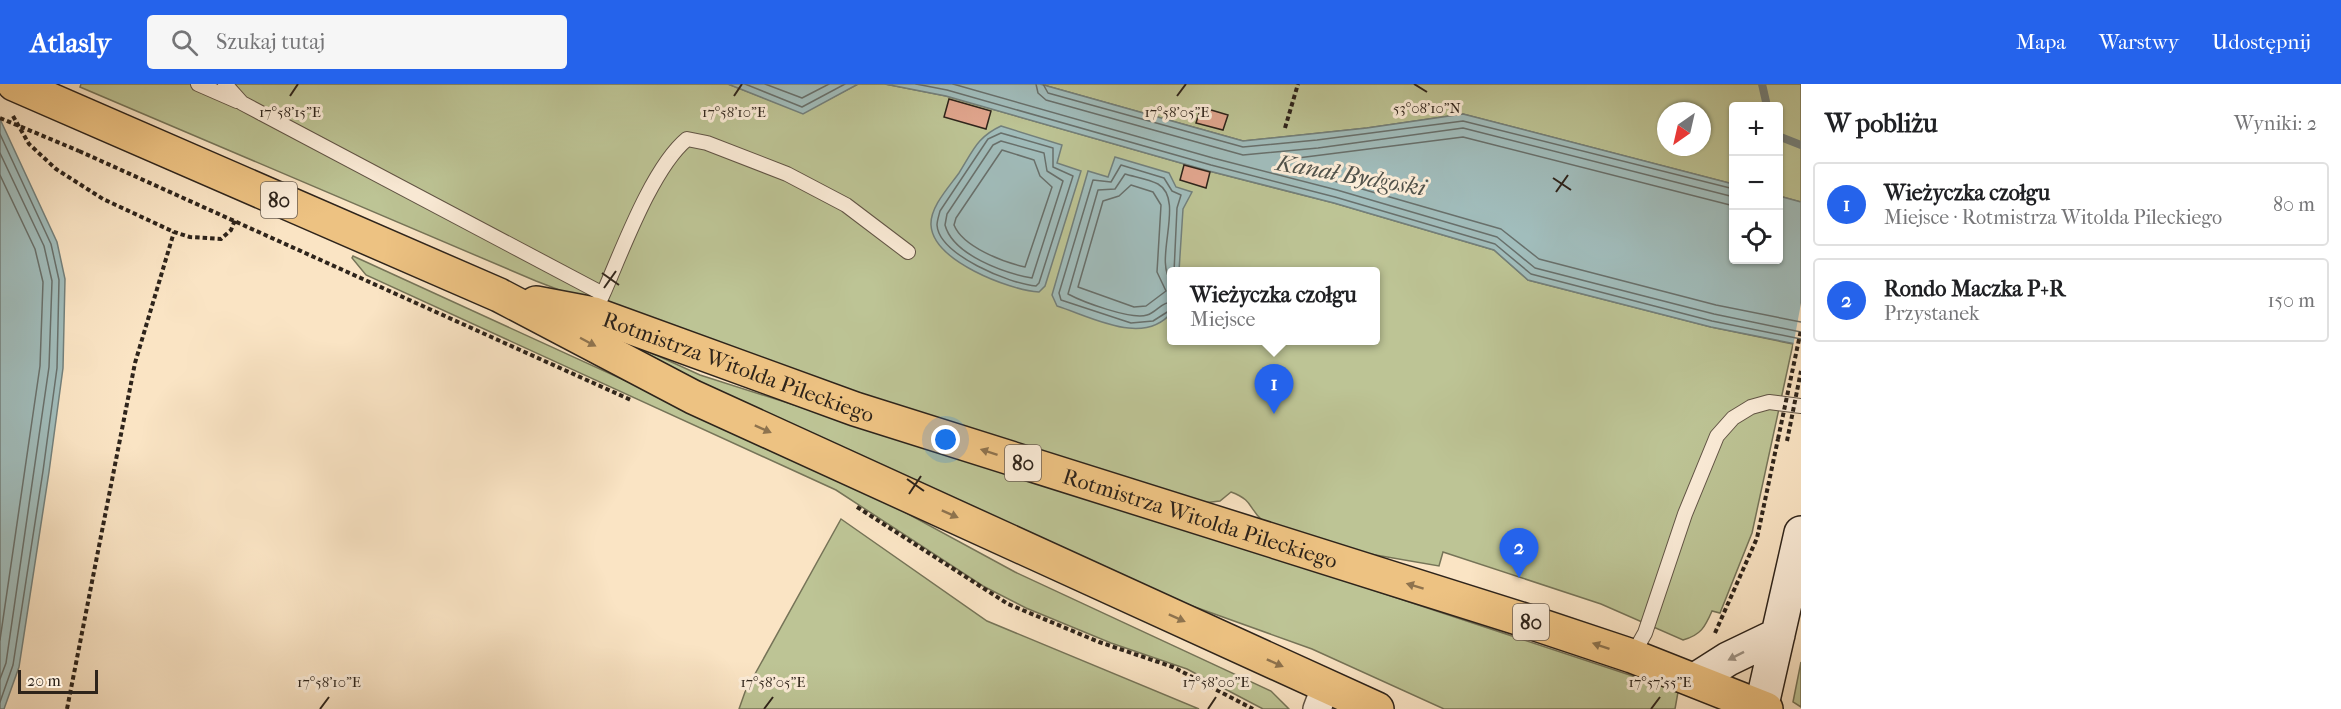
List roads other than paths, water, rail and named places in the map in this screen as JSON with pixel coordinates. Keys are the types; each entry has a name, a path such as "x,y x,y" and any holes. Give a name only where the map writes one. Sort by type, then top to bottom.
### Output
{"main road":[{"name":"Rotmistrza Witolda Pileckiego","path":"13,99 59,104 499,295 693,397 1321,697 1377,709"},
{"name":"Rotmistrza Witolda Pileckiego","path":"499,295 598,304 855,409 1507,614 1632,656 1763,708"},
{"path":"1763,708 1801,533"},
{"path":"1695,680 1728,659 1778,635"}],"lane":[{"path":"198,84 242,103 598,304 642,205 677,147 687,139 707,143 787,174 846,205 908,252"},
{"path":"225,84 242,103"},
{"path":"1632,656 1645,633 1685,514 1717,436 1734,418 1751,407 1769,402 1801,406"}],"water":[{"path":"728,84 858,84 803,114"},
{"name":"Kanał Bydgoski","path":"885,84 1040,84 1243,141 1367,128 1463,114 1729,183 1729,264 1783,264 1783,197 1801,202 1801,345 1711,327 1528,280 1494,250 1334,203 1209,171 946,96"},
{"path":"0,119 57,242 65,279 63,368 49,472 19,667 4,709 0,709"},
{"path":"1001,126 1062,145 1057,163 1081,171 1045,286 1039,292 1010,286 974,271 945,250 935,238 931,225 937,204 976,145 986,135"},
{"path":"1115,157 1169,173 1176,187 1192,192 1183,209 1179,267 1167,267 1167,316 1147,327 1133,328 1101,322 1057,306 1052,295 1088,171 1108,177"}],"waterway":[{"path":"1762,84 1766,102"},
{"path":"1783,138 1801,145"}],"place":[{"name":"Wieżyczka czołgu","path":"1274,414"},
{"name":"Rondo Maczka P+R","path":"1519,578"}]}
